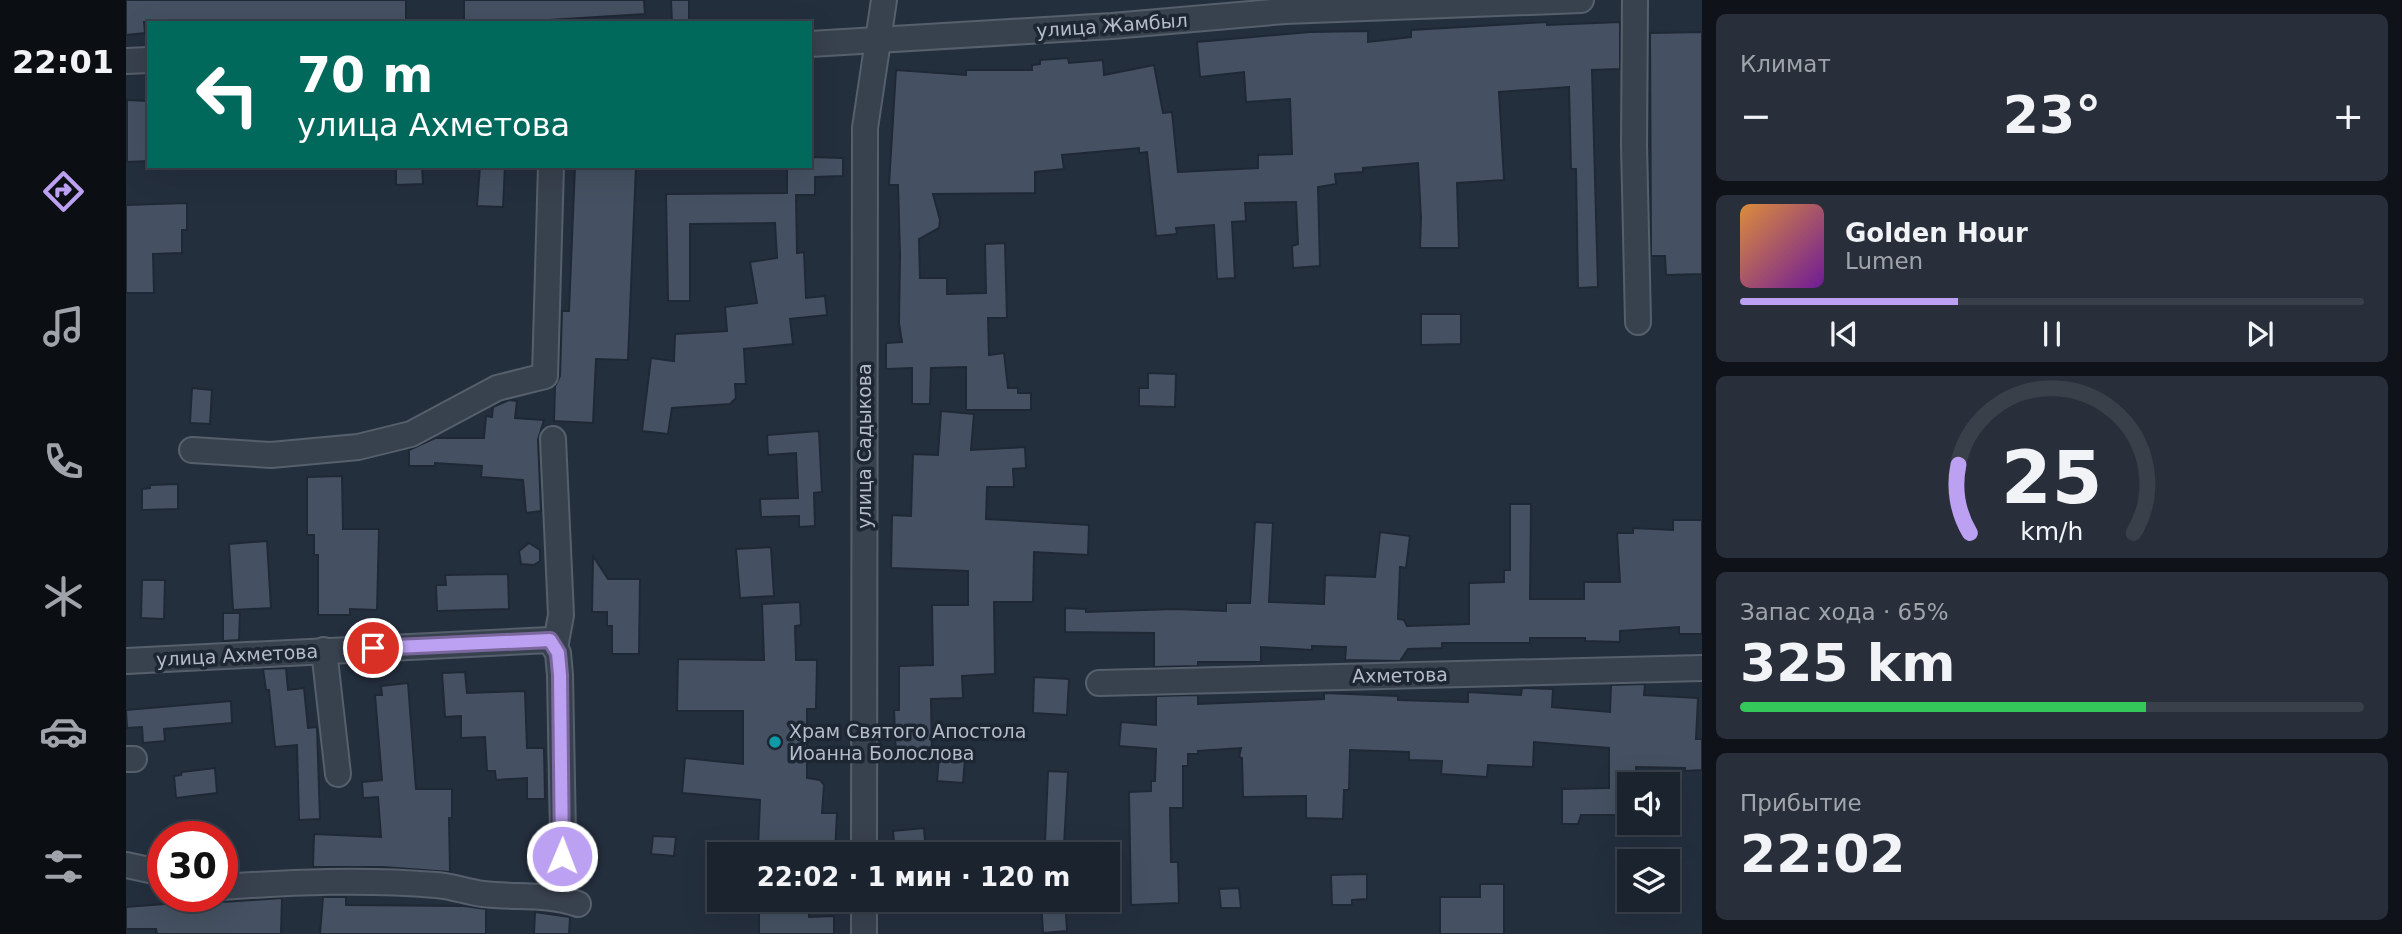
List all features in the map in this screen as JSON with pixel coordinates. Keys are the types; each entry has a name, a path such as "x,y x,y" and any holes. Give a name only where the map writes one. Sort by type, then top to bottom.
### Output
{"street":[{"name":"улица Садыкова","path":"864,842 865,128 884,0"},
{"name":"улица Жамбыл","path":"812,44 1058,29 1389,3 1581,0"},
{"path":"1635,0 1634,145 1638,322"},
{"path":"126,61 147,60"},
{"path":"192,450 271,455 358,447 411,434 497,388 545,376 551,168"},
{"path":"238,886 305,881 388,882 440,885 482,894 569,901 563,835 560,675 555,648 561,615 553,439"},
{"name":"улица Ахметова","path":"126,661 550,640 555,648"},
{"path":"324,650 338,774"},
{"name":"Ахметова","path":"1099,682 1702,668"},
{"path":"126,864 147,869"},
{"path":"864,912 864,934"}],"building":[{"path":"126,0 406,0 406,21 147,21 144,22 145,33 126,35"},
{"path":"464,0 644,0 645,14 549,20 464,21"},
{"path":"671,0 689,0 689,21 672,21"},
{"path":"1547,22 1547,25 1620,22 1620,69 1592,70 1598,287 1578,288 1576,169 1571,169 1569,87 1499,92 1504,180 1457,183 1459,248 1420,248 1418,163 1363,168 1363,172 1335,174 1336,184 1318,187 1320,266 1293,268 1292,246 1298,244 1296,202 1245,203 1246,221 1232,222 1235,278 1217,279 1214,225 1176,228 1177,234 1156,236 1147,152 1139,153 1139,148 1062,155 1064,169 1035,172 1035,193 933,194 940,220 939,228 919,239 920,278 947,278 947,294 986,293 985,244 1005,243 1007,318 988,318 989,355 1004,353 1008,388 1018,388 1018,393 1031,393 1031,410 966,410 966,367 931,368 930,404 912,404 912,368 886,369 886,343 902,342 899,323 898,185 889,185 896,70 966,75 966,70 1032,70 1032,65 1040,64 1040,60 1068,58 1069,63 1103,60 1104,75 1154,65 1163,113 1172,112 1178,172 1258,168 1258,155 1292,154 1290,99 1246,102 1244,72 1200,77 1197,42 1310,32 1368,31 1368,42 1411,37 1411,30"},
{"path":"1702,32 1702,274 1666,275 1665,256 1651,256 1650,33"},
{"path":"127,100 147,101 147,161 127,162"},
{"path":"812,157 843,158 843,176 815,177 815,195 796,195 797,253 804,252 806,298 825,296 827,315 790,319 793,344 744,349 746,384 735,384 736,398 730,404 672,408 668,434 642,431 651,358 674,361 675,334 727,331 725,307 757,303 750,262 777,258 775,223 690,224 690,301 668,301 666,194 787,193 787,168 812,168"},
{"path":"396,168 422,168 423,184 396,185"},
{"path":"480,168 505,168 503,207 477,206"},
{"path":"575,168 636,168 628,360 596,359 593,423 554,421 555,386 560,376 562,311 569,311"},
{"path":"187,203 187,230 182,230 182,253 153,254 154,293 126,293 126,205"},
{"path":"1421,314 1461,314 1461,344 1421,345"},
{"path":"1148,373 1176,374 1175,407 1139,406 1139,388 1148,388"},
{"path":"192,388 212,390 210,424 190,423"},
{"path":"509,400 517,401 515,418 544,420 538,440 541,511 526,513 523,480 481,477 482,466 435,463 435,466 409,466 409,450 435,438 484,438 486,416 492,417 493,407"},
{"path":"941,411 974,414 971,450 1025,447 1026,468 1013,469 1014,487 987,487 986,519 1089,525 1088,555 1034,552 1033,602 994,602 995,674 962,676 963,698 931,699 932,754 896,755 894,710 899,710 899,666 933,665 932,605 968,605 968,571 891,568 892,515 911,516 913,454 938,455"},
{"path":"819,431 822,492 814,493 815,526 799,527 799,516 761,517 760,499 798,498 796,453 768,455 767,435"},
{"path":"342,476 343,529 379,529 377,610 350,609 350,615 318,615 318,555 314,555 314,535 307,535 307,477"},
{"path":"178,484 178,509 142,510 142,489 150,488 150,485"},
{"path":"1510,504 1531,504 1530,599 1584,599 1584,582 1620,582 1617,533 1633,533 1633,528 1673,530 1673,520 1702,520 1702,634 1679,634 1679,627 1620,631 1620,642 1585,641 1585,638 1530,638 1530,643 1442,643 1442,648 1408,649 1400,661 1345,660 1346,647 1312,646 1312,650 1261,647 1261,662 1198,662 1198,666 1154,667 1154,633 1065,632 1065,608 1086,609 1086,612 1174,609 1226,611 1226,603 1250,603 1255,522 1273,523 1269,602 1324,604 1325,575 1375,577 1380,532 1410,536 1406,568 1400,567 1398,619 1404,620 1407,626 1469,624 1469,583 1504,582 1504,570 1510,570"},
{"path":"267,541 271,608 233,610 229,544"},
{"path":"529,543 540,550 540,561 534,565 521,564 519,551"},
{"path":"771,547 774,596 740,598 736,549"},
{"path":"593,556 608,579 640,579 639,654 612,654 612,626 607,626 607,612 592,612"},
{"path":"508,574 509,609 437,611 436,585 446,585 445,575"},
{"path":"142,580 165,580 164,619 141,618"},
{"path":"800,602 801,625 795,626 796,660 817,660 816,709 807,709 807,778 820,780 824,785 822,813 837,813 836,842 758,842 760,800 682,793 685,758 743,764 743,711 677,711 678,659 764,660 762,604"},
{"path":"223,613 240,613 239,640 223,641"},
{"path":"286,668 288,690 304,688 308,728 317,727 320,819 299,820 297,745 275,747 269,690 266,690 263,669"},
{"path":"465,672 467,693 525,691 527,748 544,748 545,799 527,799 527,778 496,780 495,771 487,771 485,737 461,738 461,716 445,717 442,673"},
{"path":"1034,677 1069,679 1067,715 1033,713"},
{"path":"408,683 416,789 452,789 452,818 449,818 450,872 383,867 313,867 314,834 381,837 378,797 363,798 362,782 382,780 375,695 382,695 381,686"},
{"path":"1645,684 1644,695 1698,698 1696,739 1702,739 1702,770 1636,767 1636,772 1617,772 1617,815 1581,815 1578,824 1562,824 1562,789 1609,788 1609,748 1534,742 1533,767 1488,765 1487,777 1441,774 1442,761 1409,760 1409,752 1350,750 1349,790 1344,790 1343,819 1306,818 1306,796 1243,797 1242,758 1239,757 1241,748 1198,751 1198,754 1188,754 1188,766 1183,766 1183,808 1170,808 1171,862 1178,862 1179,903 1131,905 1129,792 1151,791 1151,781 1155,781 1156,749 1119,746 1121,722 1156,725 1156,696 1198,695 1198,704 1324,699 1324,693 1398,696 1398,700 1468,702 1468,692 1521,695 1522,688 1553,689 1552,707 1610,712 1611,685"},
{"path":"231,701 232,723 164,729 165,741 143,743 142,727 127,728 126,710"},
{"path":"939,757 965,759 963,783 937,781"},
{"path":"215,768 217,793 176,798 174,776 181,775 182,772"},
{"path":"1048,771 1068,772 1064,842 1045,842"},
{"path":"924,828 925,842 894,842 893,831"},
{"path":"653,836 676,837 674,856 651,854"},
{"path":"1367,874 1367,899 1352,900 1352,905 1332,905 1331,875"},
{"path":"1480,884 1504,884 1504,934 1440,934 1440,897 1480,897"},
{"path":"1239,888 1241,908 1221,908 1219,889"},
{"path":"323,897 346,897 346,905 464,906 486,909 486,934 320,934"},
{"path":"282,898 281,934 157,934 156,929 126,929 126,907 147,905 147,912 238,912 238,901"},
{"path":"535,912 570,917 569,934 534,934"},
{"path":"759,912 809,912 809,917 834,916 834,934 759,934"},
{"path":"1042,912 1066,912 1067,931 1043,933"}],"place":[{"name":"Храм Святого Апостола Иоанна Болослова","path":"775,742"}],"route":[{"path":"373,648 550,640 558,653 560,675 562,856"}]}
